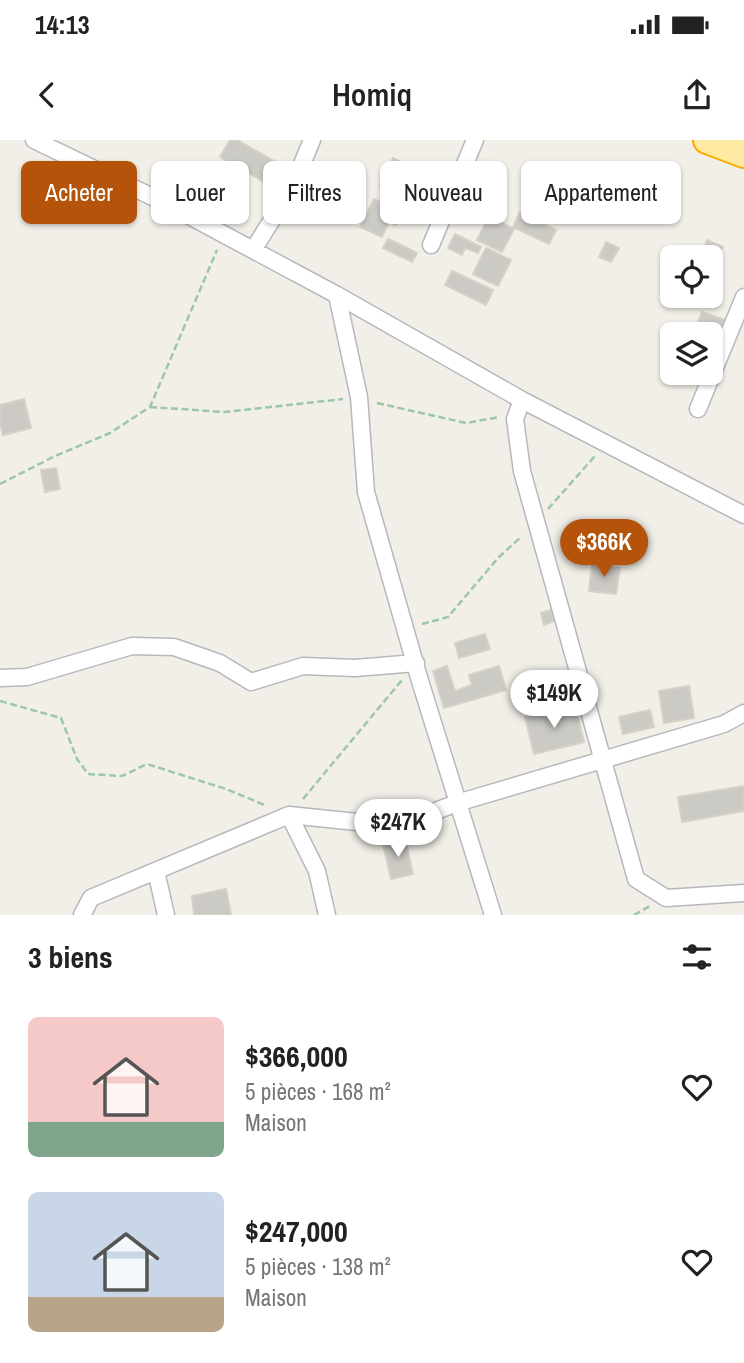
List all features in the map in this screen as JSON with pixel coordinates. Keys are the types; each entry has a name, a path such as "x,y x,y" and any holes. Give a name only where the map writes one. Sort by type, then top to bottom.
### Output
{"highway":[{"path":"714,141 744,154"}],"street":[{"path":"34,140 224,234 522,400 744,515"},
{"path":"253,250 292,188 312,140"},
{"path":"431,245 475,140"},
{"path":"337,295 359,397 366,492 457,803 493,915"},
{"path":"698,409 744,297"},
{"path":"522,400 515,419 522,471 636,879 666,898 744,893"},
{"path":"0,678 27,677 132,646 174,647 220,663 251,682 303,666 355,668 416,663"},
{"path":"82,915 91,898 289,815 396,826 457,803 724,724 744,713"},
{"path":"289,815 317,871 327,915"},
{"path":"156,871 166,915"}],"path":[{"path":"0,484 55,456 110,433 150,407 224,234"},
{"path":"150,407 225,412 359,397 390,407 466,423 503,416 522,400"},
{"path":"405,628 448,617 498,558 537,522 606,443"},
{"path":"0,701 61,718 77,759 88,774 122,776 147,764 226,789 289,815 416,663"}],"building":[{"path":"230,140 237,140 274,161 263,161 263,181 249,173 249,161 227,161 220,157"},
{"path":"374,199 380,202 380,224 388,224 382,237 360,227 366,224 366,215"},
{"path":"520,212 521,224 544,224 556,230 549,244 513,227"},
{"path":"485,224 504,224 514,229 502,252 477,240"},
{"path":"455,234 481,247 478,253 465,248 462,255 448,248"},
{"path":"388,239 417,253 412,262 383,248"},
{"path":"707,240 718,245 705,245"},
{"path":"606,242 619,248 611,262 599,257"},
{"path":"486,248 511,260 498,286 473,274"},
{"path":"452,271 493,290 486,305 445,285"},
{"path":"702,312 726,320 723,327 723,322 698,322"},
{"path":"24,399 31,428 3,435 0,405"},
{"path":"56,468 60,489 45,492 41,470"},
{"path":"592,565 620,568 616,594 589,591"},
{"path":"551,610 554,621 544,625 541,613"},
{"path":"485,634 490,649 459,658 455,643"},
{"path":"447,666 455,691 472,685 469,675 499,666 506,690 444,708 433,671"},
{"path":"689,686 694,718 664,723 659,691"},
{"path":"537,689 539,702 525,704 523,691"},
{"path":"575,705 584,742 534,754 525,717"},
{"path":"650,710 654,727 623,734 619,717"},
{"path":"744,786 744,811 682,822 678,797"},
{"path":"405,839 413,874 391,879 383,844"},
{"path":"226,889 231,915 194,915 192,896"}]}
